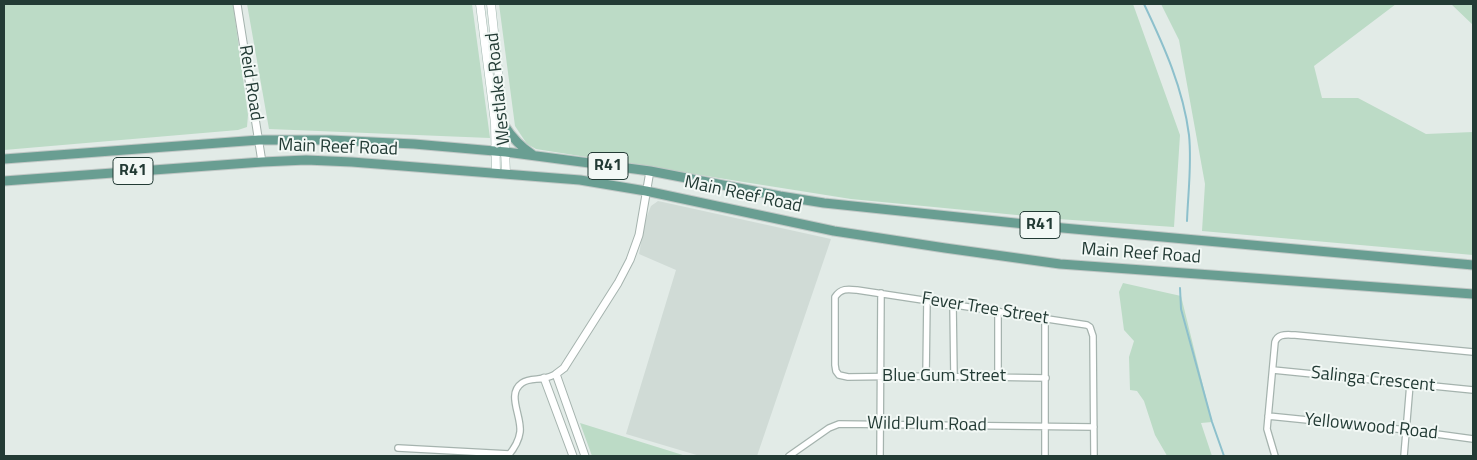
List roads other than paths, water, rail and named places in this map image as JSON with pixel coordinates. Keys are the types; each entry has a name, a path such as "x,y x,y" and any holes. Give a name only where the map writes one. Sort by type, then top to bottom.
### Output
{"main road":[{"name":"Westlake Road","path":"480,4 495,123 496,173"},
{"name":"Westlake Road","path":"491,4 504,125 506,174"},
{"path":"504,125 523,148 534,156"},
{"name":"Main Reef Road","path":"4,159 259,140 340,140 414,144 506,152 650,171 824,203 1063,228 1473,265"},
{"name":"Main Reef Road","path":"4,181 306,160 496,173 580,180 646,191 834,231 1060,264 1473,294"}],"street":[{"name":"Reid Road","path":"237,4 262,162"},
{"path":"398,448 509,455 518,440 520,431 514,394 517,387 533,378 544,378 556,374 564,368 618,283 630,260 639,236 650,171"},
{"name":"Fever Tree Street","path":"842,376 835,369 835,297 840,291 846,289 928,299 953,305 1087,325 1092,332 1094,456"},
{"path":"880,456 881,293"},
{"path":"926,376 928,299"},
{"path":"953,305 954,376"},
{"path":"998,312 998,377"},
{"path":"1045,318 1045,456"},
{"name":"Salinga Crescent","path":"1473,352 1282,335 1276,340 1273,370 1473,390"},
{"path":"1273,370 1268,432 1275,456"},
{"path":"556,374 585,456"},
{"name":"Blue Gum Street","path":"842,376 1046,378"},
{"path":"544,378 573,456"},
{"path":"1404,456 1410,384"},
{"name":"Yellowwood Road","path":"1268,416 1407,430 1473,439"},
{"name":"Wild Plum Road","path":"789,456 832,426 844,424 1094,427"}],"waterway":[{"path":"1144,4 1172,68 1186,118 1190,156 1187,221"},
{"path":"1180,288 1181,309 1212,422 1224,456"}]}
